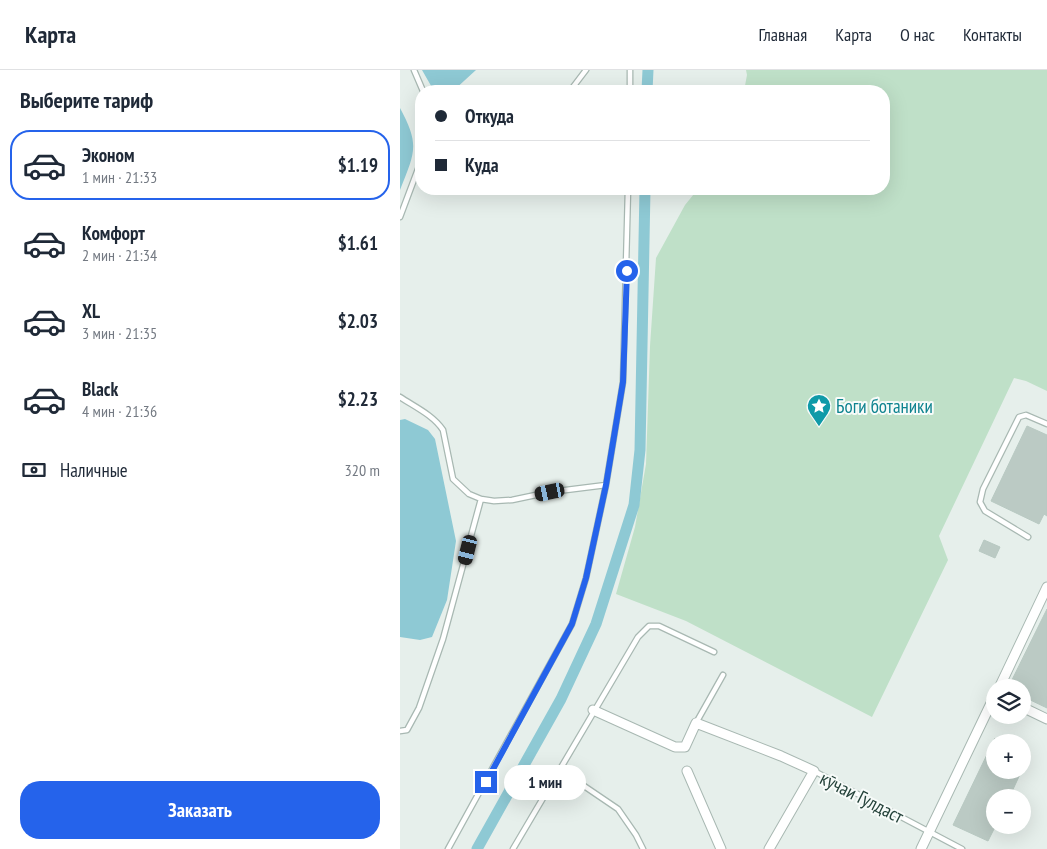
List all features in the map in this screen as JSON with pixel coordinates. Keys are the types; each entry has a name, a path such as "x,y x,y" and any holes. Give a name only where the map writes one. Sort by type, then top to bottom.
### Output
{"street":[{"path":"1003,679 1047,588"},
{"path":"593,710 674,747 685,747 696,723 781,756 814,772"},
{"path":"1031,712 1047,720"},
{"path":"921,849 986,714"},
{"path":"687,771 720,849"},
{"name":"кӯчаи Гулдаст","path":"769,849 814,772"}],"lane":[{"path":"414,70 420,85"},
{"path":"575,85 586,70"},
{"path":"630,70 630,85"},
{"path":"400,217 415,177"},
{"path":"448,849 572,624 586,578 606,485 623,382 628,195"},
{"path":"400,397 440,425 443,430 453,479 469,494 494,502 606,485"},
{"path":"1028,537 984,512 980,502 983,489 1019,417 1026,415 1047,424"},
{"path":"400,731 407,730 412,724 419,708 446,630 481,499"},
{"path":"513,849 593,710 638,637 650,626 659,626 714,652"},
{"path":"696,723 723,675"},
{"path":"559,769 618,809 643,849"},
{"name":"кӯчаи Гулдаст","path":"814,772 962,849"}],"green space":[{"name":"Боги ботаники","path":"746,70 1047,70 1047,391 1026,381 1014,378 939,536 948,560 872,717 686,621 616,594 635,527 646,464 650,346 656,258 685,205 693,195 890,195 890,85 745,85"}],"water":[{"path":"422,70 476,70 460,85 431,85"},
{"path":"400,108 411,131 413,149 400,190"},
{"path":"405,419 428,430 435,439 456,541 447,600 432,637 420,640 400,637 400,420"}],"building":[{"path":"1027,426 1047,435 1047,516 1044,514 1039,524 991,501"},
{"path":"984,540 1000,547 995,558 979,551"},
{"path":"1047,609 1047,708 1031,700 1031,679 1012,679"},
{"path":"986,757 986,779 1018,779 1013,789 986,789 986,834 992,834 988,841 953,825"}],"waterway":[{"path":"647,85 648,70"},
{"path":"477,849 561,699 596,624 634,505 640,450 645,195"}],"place":[{"name":"Боги ботаники","path":"819,427"}],"route":[{"path":"486,782 572,624 586,578 606,485 623,382 627,271"}]}
